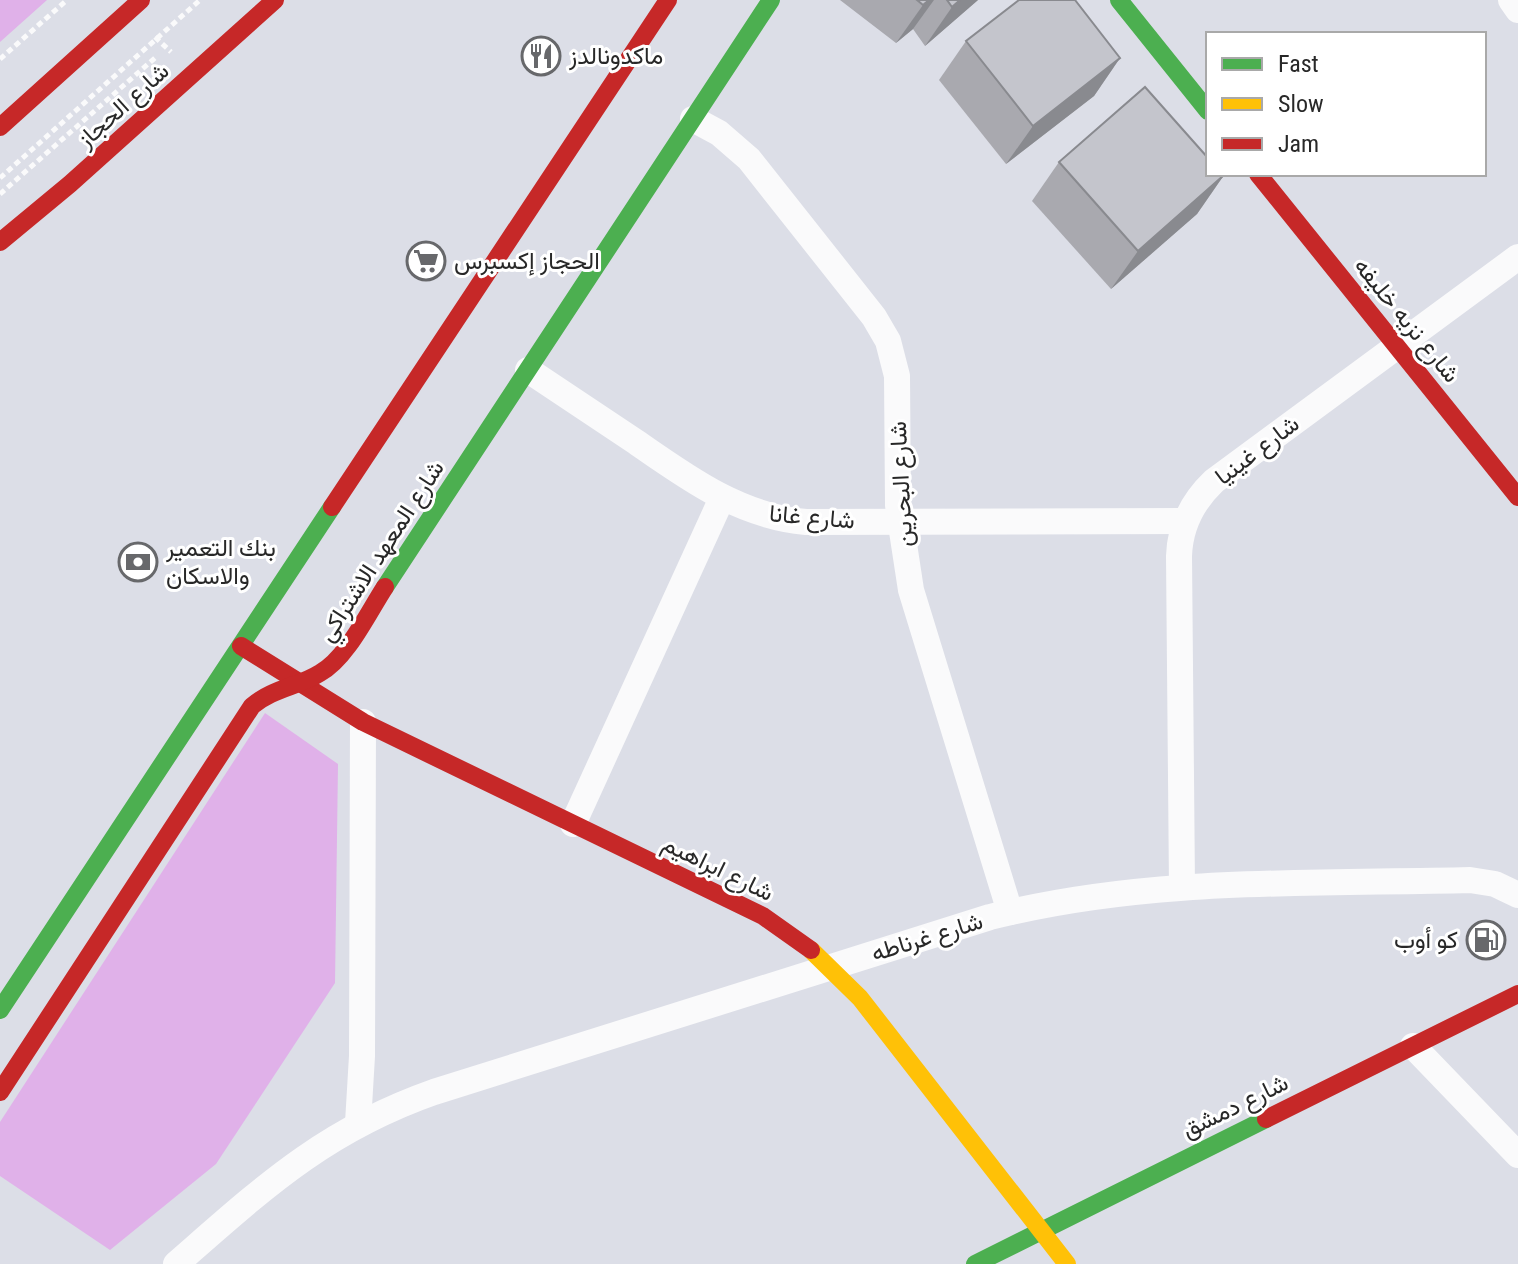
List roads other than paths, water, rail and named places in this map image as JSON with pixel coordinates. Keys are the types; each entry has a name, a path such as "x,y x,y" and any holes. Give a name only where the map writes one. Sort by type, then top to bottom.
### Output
{"street":[{"name":"شارع الحجاز","path":"0,242 70,184 275,0"},
{"path":"638,0 652,26"},
{"path":"0,1010 668,0"},
{"name":"شارع المعهد الاشتراكي","path":"0,1092 252,706 274,690 324,673 341,655 771,0"},
{"path":"1119,0 1206,109"},
{"path":"1511,0 1518,10"},
{"path":"3,124 135,6"},
{"name":"شارع البحرين","path":"693,119 719,133 749,159 884,332 897,376 899,522 911,590 1010,912"},
{"name":"شارع نزيه خليفه","path":"1260,176 1518,497"},
{"name":"شارع غينيا","path":"1182,887 1179,556 1185,521 1200,495 1214,481 1518,257"},
{"name":"شارع غانا","path":"528,370 722,498 749,510 792,520 1185,521"},
{"path":"573,824 722,498"},
{"name":"شارع ابراهيم","path":"241,646 363,722 763,916 787,931 831,968 860,998 1067,1264"},
{"path":"358,1123 362,1047 363,722"},
{"name":"شارع غرناطه","path":"176,1264 289,1167 358,1123 434,1092 1010,912 1095,896 1182,887 1470,880 1495,884 1518,895"},
{"name":"شارع دمشق","path":"975,1264 1518,994"},
{"path":"1413,1046 1518,1155"}],"place":[{"name":"ماكدونالدز","path":"541,56"},
{"name":"الحجاز إكسبرس","path":"426,261"},
{"name":"بنك التعمير والاسكان","path":"138,562"},
{"name":"كو أوب","path":"1486,940"}]}
